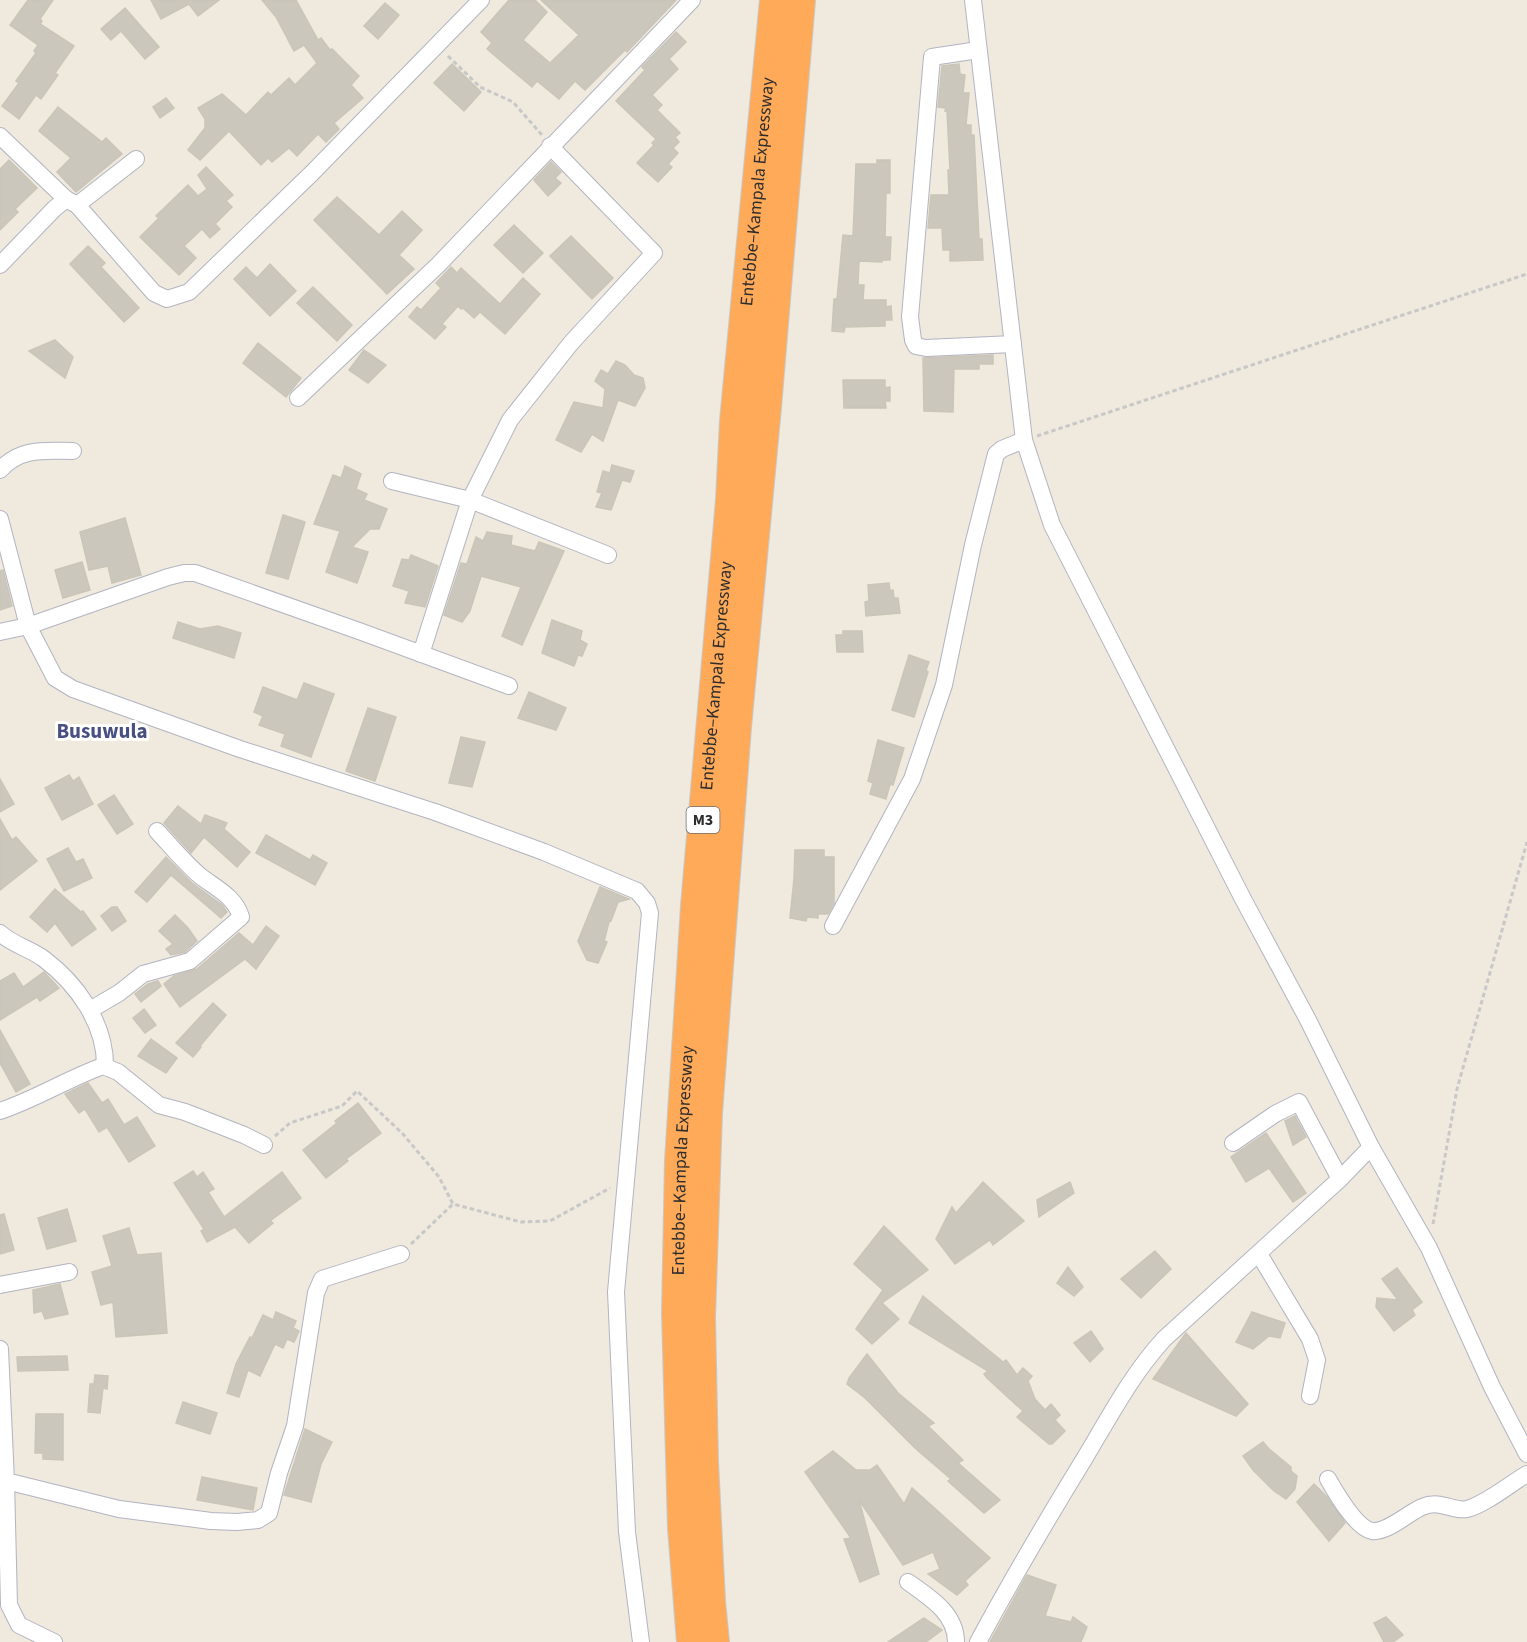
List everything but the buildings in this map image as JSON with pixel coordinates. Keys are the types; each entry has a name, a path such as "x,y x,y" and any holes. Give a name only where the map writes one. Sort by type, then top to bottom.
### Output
{"highway":[{"name":"Entebbe–Kampala Expressway","path":"692,1642 683,1527 678,1324 680,1161 696,906 730,512 735,421 776,0"},
{"name":"Entebbe–Kampala Expressway","path":"714,1642 704,1462 700,1317 707,1113 736,728 800,0"}],"street":[{"path":"0,136 71,202 154,293 167,299 189,292 312,173 481,0"},
{"path":"298,398 438,265 692,0"},
{"path":"974,0 1024,440 1052,525 1232,878 1307,1018 1371,1147 1429,1248 1492,1387 1527,1454"},
{"path":"978,50 932,57 910,317 916,346 926,348 1013,344"},
{"path":"421,654 470,500 510,420 571,344 654,253 550,146"},
{"path":"0,265 71,202 136,159"},
{"path":"833,926 912,779 944,685 973,545 996,454 1002,448 1024,440"},
{"path":"0,470 11,459 30,452 73,451"},
{"path":"392,482 470,500 608,555"},
{"path":"0,519 28,626 55,678 73,689 240,748 435,812 544,852 637,891 647,903 650,913 616,1292 627,1532 641,1642"},
{"path":"0,632 28,626 168,577 195,573 509,686"},
{"path":"90,1010 143,974 190,962 241,917 238,906 199,874 157,831"},
{"path":"1,936 44,959 76,991 97,1023 105,1052 105,1065 103,1066"},
{"path":"0,1111 28,1102 78,1075 103,1066 118,1072 159,1105 185,1112 264,1145"},
{"path":"1233,1143 1275,1114 1299,1102 1340,1179"},
{"path":"978,1642 1029,1549 1129,1385 1148,1358 1164,1339 1340,1179 1371,1147"},
{"path":"3,1480 119,1509 211,1521 258,1520 269,1513 294,1426 316,1293 322,1279 401,1254"},
{"path":"1259,1254 1310,1339 1317,1360 1310,1396"},
{"path":"0,1285 69,1272"},
{"path":"0,1349 9,1605 19,1625 54,1642"},
{"path":"1328,1479 1360,1525 1371,1531 1382,1530 1422,1507 1432,1504 1443,1504 1465,1510 1479,1504 1527,1474"},
{"path":"908,1582 932,1599 953,1623 956,1642"}],"path":[{"path":"437,46 480,87 513,102 550,146"},
{"path":"1024,440 1527,274"},
{"path":"1429,1248 1457,1089 1527,842"},
{"path":"264,1145 290,1123 342,1106 357,1091 402,1133 439,1177 453,1204 521,1222 550,1221 581,1202 626,1180"},
{"path":"401,1254 453,1204"}],"district":[{"name":"Busuwula","path":"102,731"}]}
